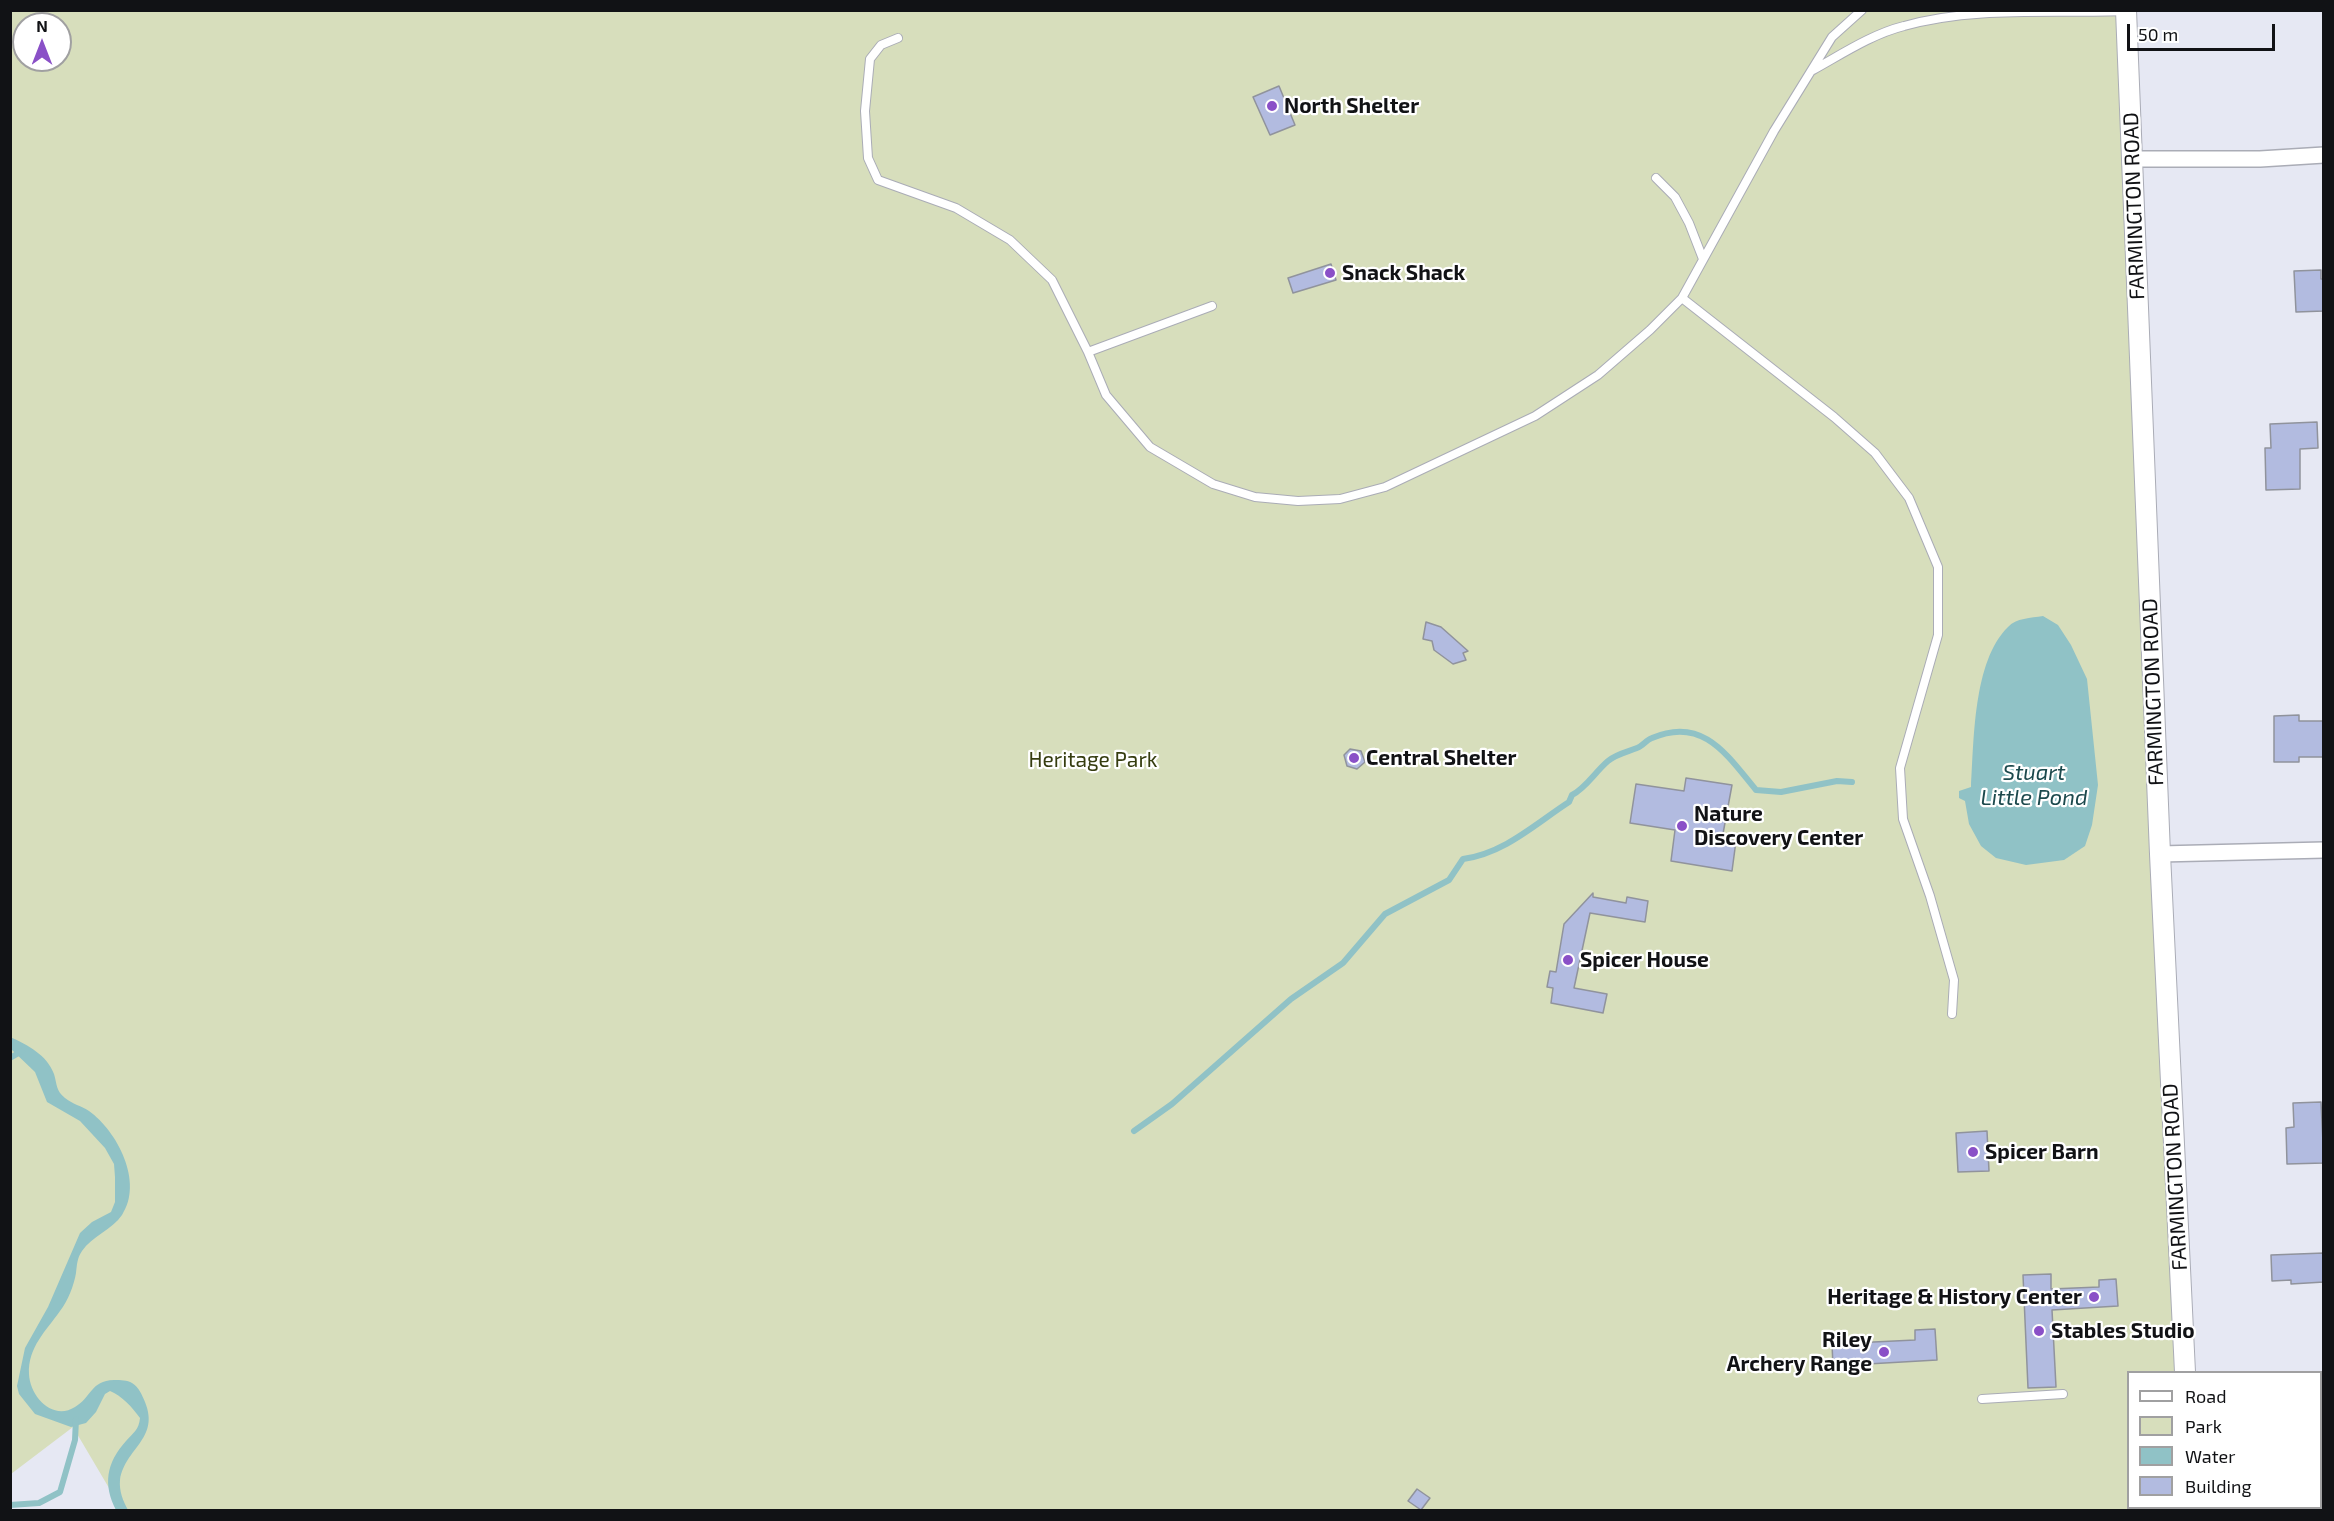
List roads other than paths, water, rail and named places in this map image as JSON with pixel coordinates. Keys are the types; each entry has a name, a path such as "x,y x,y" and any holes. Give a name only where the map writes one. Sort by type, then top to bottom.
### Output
{"street":[{"name":"FARMINGTON ROAD","path":"2126,11 2160,854 2185,1371"},
{"path":"2132,159 2238,160 2324,155"},
{"path":"2160,854 2324,850"}],"lane":[{"path":"898,39 881,45 870,58 865,111 868,158 878,180 956,208 1010,240 1052,280 1088,352 1106,395 1150,447 1213,484 1255,497 1298,501 1340,499 1385,487 1535,416 1598,375 1682,298 1774,131 1832,37 1862,10"},
{"path":"1812,71 1867,41 1902,26 1941,17 1984,12 2126,11"},
{"path":"1656,178 1675,196 1703,259"},
{"path":"1682,298 1834,417 1875,453 1909,498 1938,567 1938,635 1900,768 1903,819 1930,896 1954,980 1952,1014"},
{"path":"1088,352 1212,306"},
{"path":"1982,1399 2064,1394"}],"water":[{"name":"Stuart Little Pond","path":"2043,616 2058,625 2071,645 2087,679 2098,785 2092,825 2085,846 2064,860 2026,865 1996,858 1981,846 1969,824 1965,801 1959,798 1959,791 1971,787 1978,702 1988,660 1996,642 2015,622"},
{"path":"10,1037 42,1056 51,1067 58,1090 62,1095 89,1111 109,1131 118,1144 129,1173 128,1202 122,1215 113,1225 91,1241 80,1254 70,1293 35,1347 29,1364 30,1383 38,1398 51,1409 59,1411 67,1411 75,1407 96,1386 106,1381 126,1381 138,1389 145,1402 148,1425 145,1435 123,1469 120,1480 122,1496 128,1510 116,1510 108,1483 114,1458 138,1426 140,1418 130,1406 110,1391 105,1394 96,1412 86,1423 71,1427 35,1414 19,1394 17,1386 25,1348 48,1307 80,1233 92,1222 111,1212 115,1202 115,1177 114,1164 105,1148 80,1121 47,1102 35,1072 11,1049"}],"waterway":[{"path":"1134,1131 1172,1104 1291,999 1343,963 1385,914 1449,880 1463,859 1492,851 1519,836 1569,802 1572,795 1611,759 1639,747 1650,739 1670,732 1686,732 1700,736 1724,752 1756,790 1781,792 1837,781 1852,782"},
{"path":"10,1058 22,1051"},
{"path":"10,1505 39,1503 60,1492 75,1440 76,1419"}],"place":[{"name":"North Shelter","path":"1272,106"},
{"name":"Snack Shack","path":"1330,273"},
{"name":"Central Shelter","path":"1354,758"},
{"name":"Nature Discovery Center","path":"1682,826"},
{"name":"Spicer House","path":"1568,960"},
{"name":"Spicer Barn","path":"1973,1152"},
{"name":"Heritage & History Center","path":"2094,1297"},
{"name":"Stables Studio","path":"2039,1331"},
{"name":"Riley Archery Range","path":"1884,1352"}],"park label":[{"name":"Heritage Park","path":"1093,760"}]}
